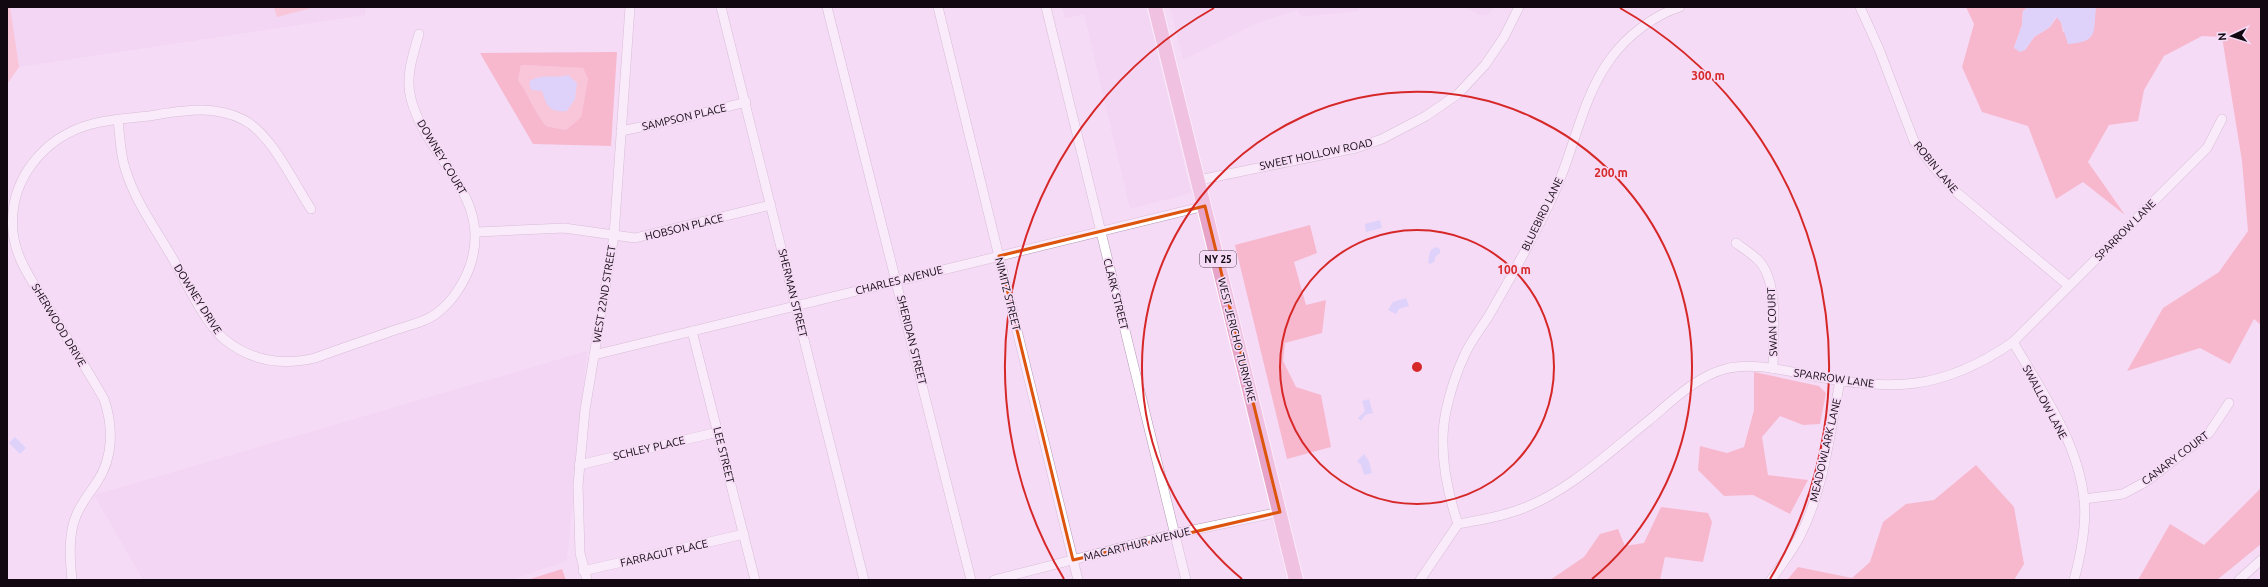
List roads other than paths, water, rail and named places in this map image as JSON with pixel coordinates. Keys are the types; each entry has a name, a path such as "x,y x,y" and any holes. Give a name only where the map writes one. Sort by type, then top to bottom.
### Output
{"main road":[{"name":"WEST JERICHO TURNPIKE","path":"1155,7 1199,180 1296,580"}],"street":[{"name":"WEST 22ND STREET","path":"585,576 577,520 580,464 594,355 614,235 630,7"},
{"name":"SHERMAN STREET","path":"721,7 746,102 864,580"},
{"name":"SHERIDAN STREET","path":"827,7 897,280 971,580"},
{"name":"NIMITZ STREET","path":"938,7 1078,580"},
{"name":"CLARK STREET","path":"1046,7 1186,580"},
{"name":"SWEET HOLLOW ROAD","path":"1199,180 1356,148 1382,139 1426,116 1458,94 1485,65 1504,37 1519,7"},
{"name":"BLUEBIRD LANE","path":"1458,524 1444,472 1444,442 1446,412 1466,353 1514,271 1552,199 1584,109 1598,77 1611,58 1630,37 1656,18 1680,7"},
{"name":"ROBIN LANE","path":"1860,7 1879,49 1914,141 1932,165 1955,191 2069,286"},
{"name":"DOWNEY COURT","path":"419,34 408,78 410,98 418,120 464,193 472,210 476,232"},
{"name":"SAMPSON PLACE","path":"621,131 684,118 746,102"},
{"name":"SHERWOOD DRIVE","path":"72,580 70,544 76,517 98,480 107,461 111,438 109,413 96,385 20,260 13,232 13,205 22,180 35,160 50,144 70,132 85,126 118,120 205,109 225,113 244,120 258,132 272,147 311,209"},
{"name":"SPARROW LANE","path":"1458,524 1507,514 1547,496 1570,482 1690,387 1709,376 1726,369 1773,368 1840,381 1890,386 1917,384 1938,380 1986,361 2013,342 2207,148 2222,119"},
{"name":"DOWNEY DRIVE","path":"118,120 124,167 137,200 210,322 223,338 253,356 276,362 310,359 420,321 437,313 454,295 466,278 474,254 476,232"},
{"name":"HOBSON PLACE","path":"476,232 564,228 635,238 771,206"},
{"name":"CHARLES AVENUE","path":"594,355 1205,206"},
{"name":"SWAN COURT","path":"1736,243 1759,261 1770,280 1772,303 1773,368"},
{"name":"LEE STREET","path":"692,331 755,580"},
{"name":"SWALLOW LANE","path":"2013,342 2061,426 2079,476 2084,499 2084,531 2074,580"},
{"name":"MEADOWLARK LANE","path":"1771,580 1789,555 1813,505 1822,474 1840,381"},
{"name":"CANARY COURT","path":"2084,499 2123,494 2147,481 2209,433 2229,403"},
{"name":"SCHLEY PLACE","path":"580,464 718,432"},
{"name":"MACARTHUR AVENUE","path":"994,580 1174,534 1280,512"},
{"path":"1420,580 1458,524"},
{"name":"FARRAGUT PLACE","path":"585,576 744,534"},
{"path":"2239,580 2261,560"}],"water":[{"path":"2028,7 2096,7 2094,29 2090,38 2085,41 2068,44 2061,22 2056,17 2050,27 2034,37 2025,50 2020,52 2014,48 2022,25 2023,11"},
{"path":"568,75 577,83 575,99 567,111 553,110 545,101 542,91 531,90 529,82 533,79"},
{"path":"1380,220 1382,228 1366,232 1365,224"},
{"path":"1435,247 1440,249 1440,253 1436,256 1434,262 1430,264 1428,262 1430,251"},
{"path":"1406,298 1409,306 1399,309 1396,314 1388,310 1393,302"},
{"path":"1369,399 1373,413 1365,415 1361,421 1358,418 1365,411 1362,401"},
{"path":"15,437 26,448 20,454 9,443"},
{"path":"1364,454 1369,461 1372,473 1364,475 1361,465 1357,461"}]}
